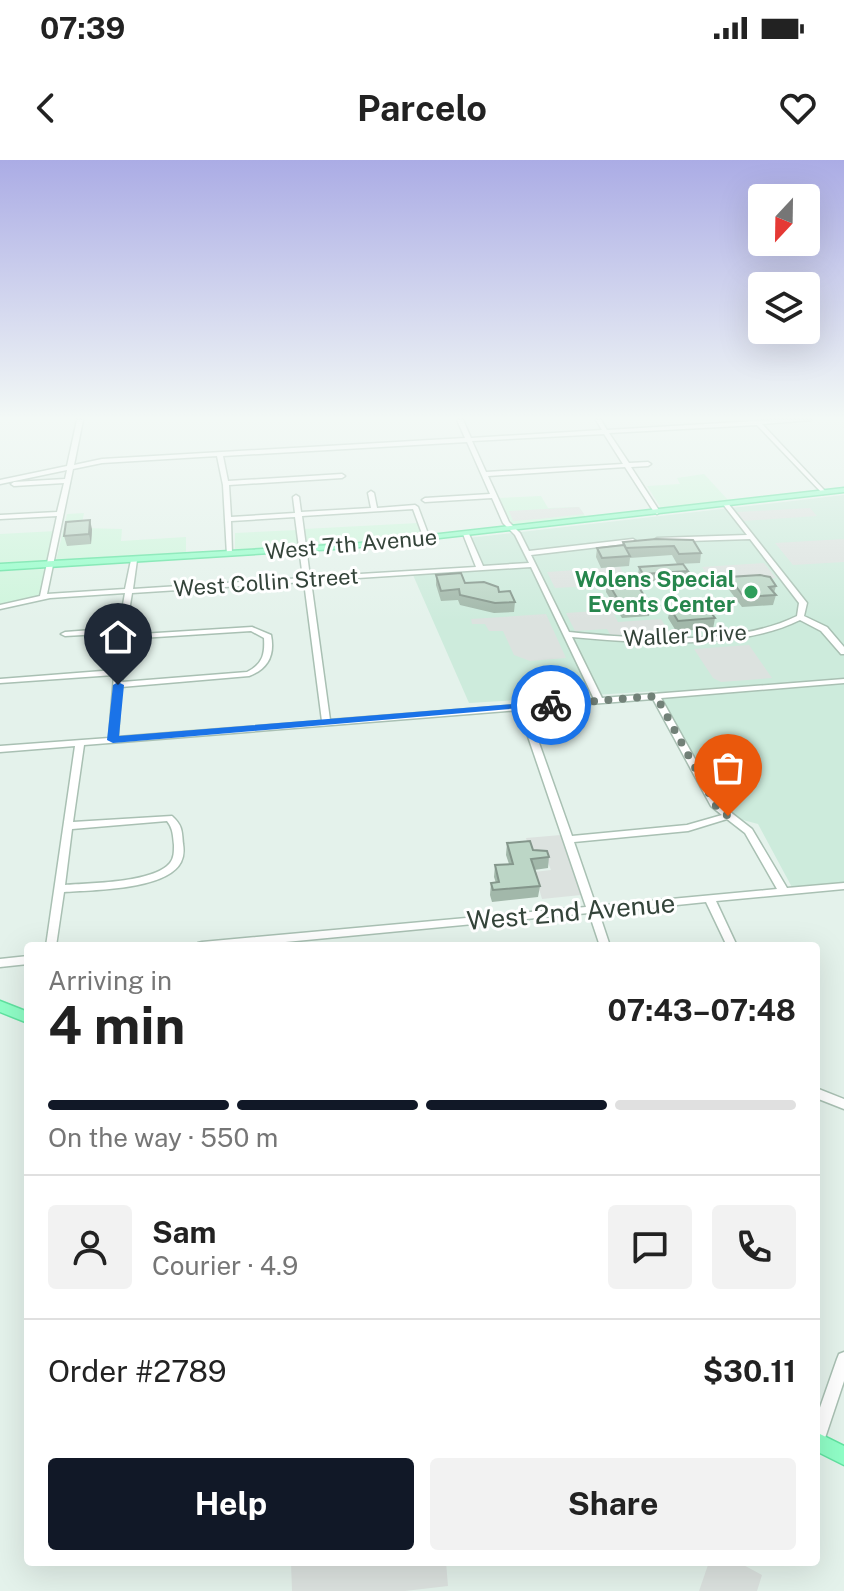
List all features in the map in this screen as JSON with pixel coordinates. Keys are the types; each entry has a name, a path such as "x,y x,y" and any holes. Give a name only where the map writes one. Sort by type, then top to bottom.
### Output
{"main road":[{"name":"West 7th Avenue","path":"0,567 301,550 427,539 844,490"},
{"path":"0,1006 24,1016"},
{"path":"820,1443 844,1456"}],"street":[{"path":"43,597 66,487"},
{"path":"225,487 229,554"},
{"path":"490,487 506,523 513,529 534,565 599,701"},
{"path":"640,487 657,512"},
{"path":"818,487 823,492"},
{"path":"371,493 374,509"},
{"path":"425,500 494,496"},
{"path":"296,497 326,722"},
{"path":"725,503 803,603 800,617 824,629 844,652"},
{"path":"228,519 415,507 427,539"},
{"path":"0,517 61,514"},
{"path":"466,534 480,568"},
{"path":"527,553 607,543 751,537"},
{"path":"113,740 123,633 134,560"},
{"name":"West Collin Street","path":"0,607 43,597 534,565"},
{"name":"Waller Drive","path":"566,634 644,640 712,638 780,627 800,617"},
{"path":"65,634 252,629 268,637 268,657 261,670 249,674 118,685"},
{"path":"0,681 120,672"},
{"path":"0,749 844,681"},
{"path":"656,696 716,806 749,831 784,892"},
{"path":"522,707 604,942"},
{"path":"52,942 80,742"},
{"path":"570,839 688,828 728,816"},
{"path":"59,889 154,878 173,867 179,854 176,825 169,818 67,826"},
{"name":"West 2nd Avenue","path":"247,942 844,886"},
{"path":"710,900 730,942"},
{"path":"0,963 24,960"},
{"path":"820,1095 844,1104"},
{"path":"820,1429 844,1359"}],"shaded area":[{"path":"647,487 716,487 728,500 661,508"},
{"path":"844,495 844,885 794,891 758,824 728,816 657,691 469,703 413,575 480,571 468,538"},
{"path":"541,496 548,508 579,507 586,517 513,525 498,498"},
{"path":"579,507 584,514 513,521 509,511"},
{"path":"810,508 817,516 743,521 737,512"},
{"path":"84,513 81,528 122,529 121,541 186,537 186,554 56,561 67,514"},
{"path":"418,523 421,536 308,546 304,529"},
{"path":"297,530 299,547 235,550 235,533"},
{"path":"56,531 50,562 0,565 0,534"},
{"path":"844,539 844,562 793,565 775,543"},
{"path":"764,563 776,578 713,582 702,567"},
{"path":"620,567 629,584 555,588 547,572"},
{"path":"46,569 39,596 0,605 0,571"},
{"path":"612,610 618,622 661,619 671,635 611,636 607,629 575,631 566,613"},
{"path":"546,614 566,658 530,661 514,655 503,631 489,631 485,624 472,624 471,619"},
{"path":"749,645 772,678 721,682 713,678 694,649"},
{"path":"561,835 581,895 542,899 534,872 551,870 547,860 533,861 526,838"},
{"path":"291,1566 446,1566 448,1586 405,1591 292,1591"},
{"path":"708,1566 745,1566 762,1575 757,1591 699,1591"}],"building":[{"path":"90,520 89,534 64,536 66,522"},
{"path":"693,540 701,553 679,554 674,546 626,548 623,542"},
{"path":"624,545 630,556 602,558 597,548"},
{"path":"683,564 688,571 643,574 639,567"},
{"path":"461,573 465,583 484,582 498,587 499,592 510,591 515,602 495,603 460,595 459,589 441,591 436,575"},
{"path":"729,577 770,577 776,586 769,587 776,595 744,597"},
{"path":"634,580 651,606 623,608 607,581"},
{"path":"706,606 715,618 678,621 670,608"},
{"path":"530,841 533,850 547,851 549,857 531,859 540,886 493,890 491,883 499,882 495,865 513,864 507,843"}],"way so far":[{"path":"551,705 656,696 716,806 728,816"}],"place":[{"name":"Wolens Special Events Center","path":"751,592"}],"route":[{"path":"118,685 113,740 551,705"}]}
